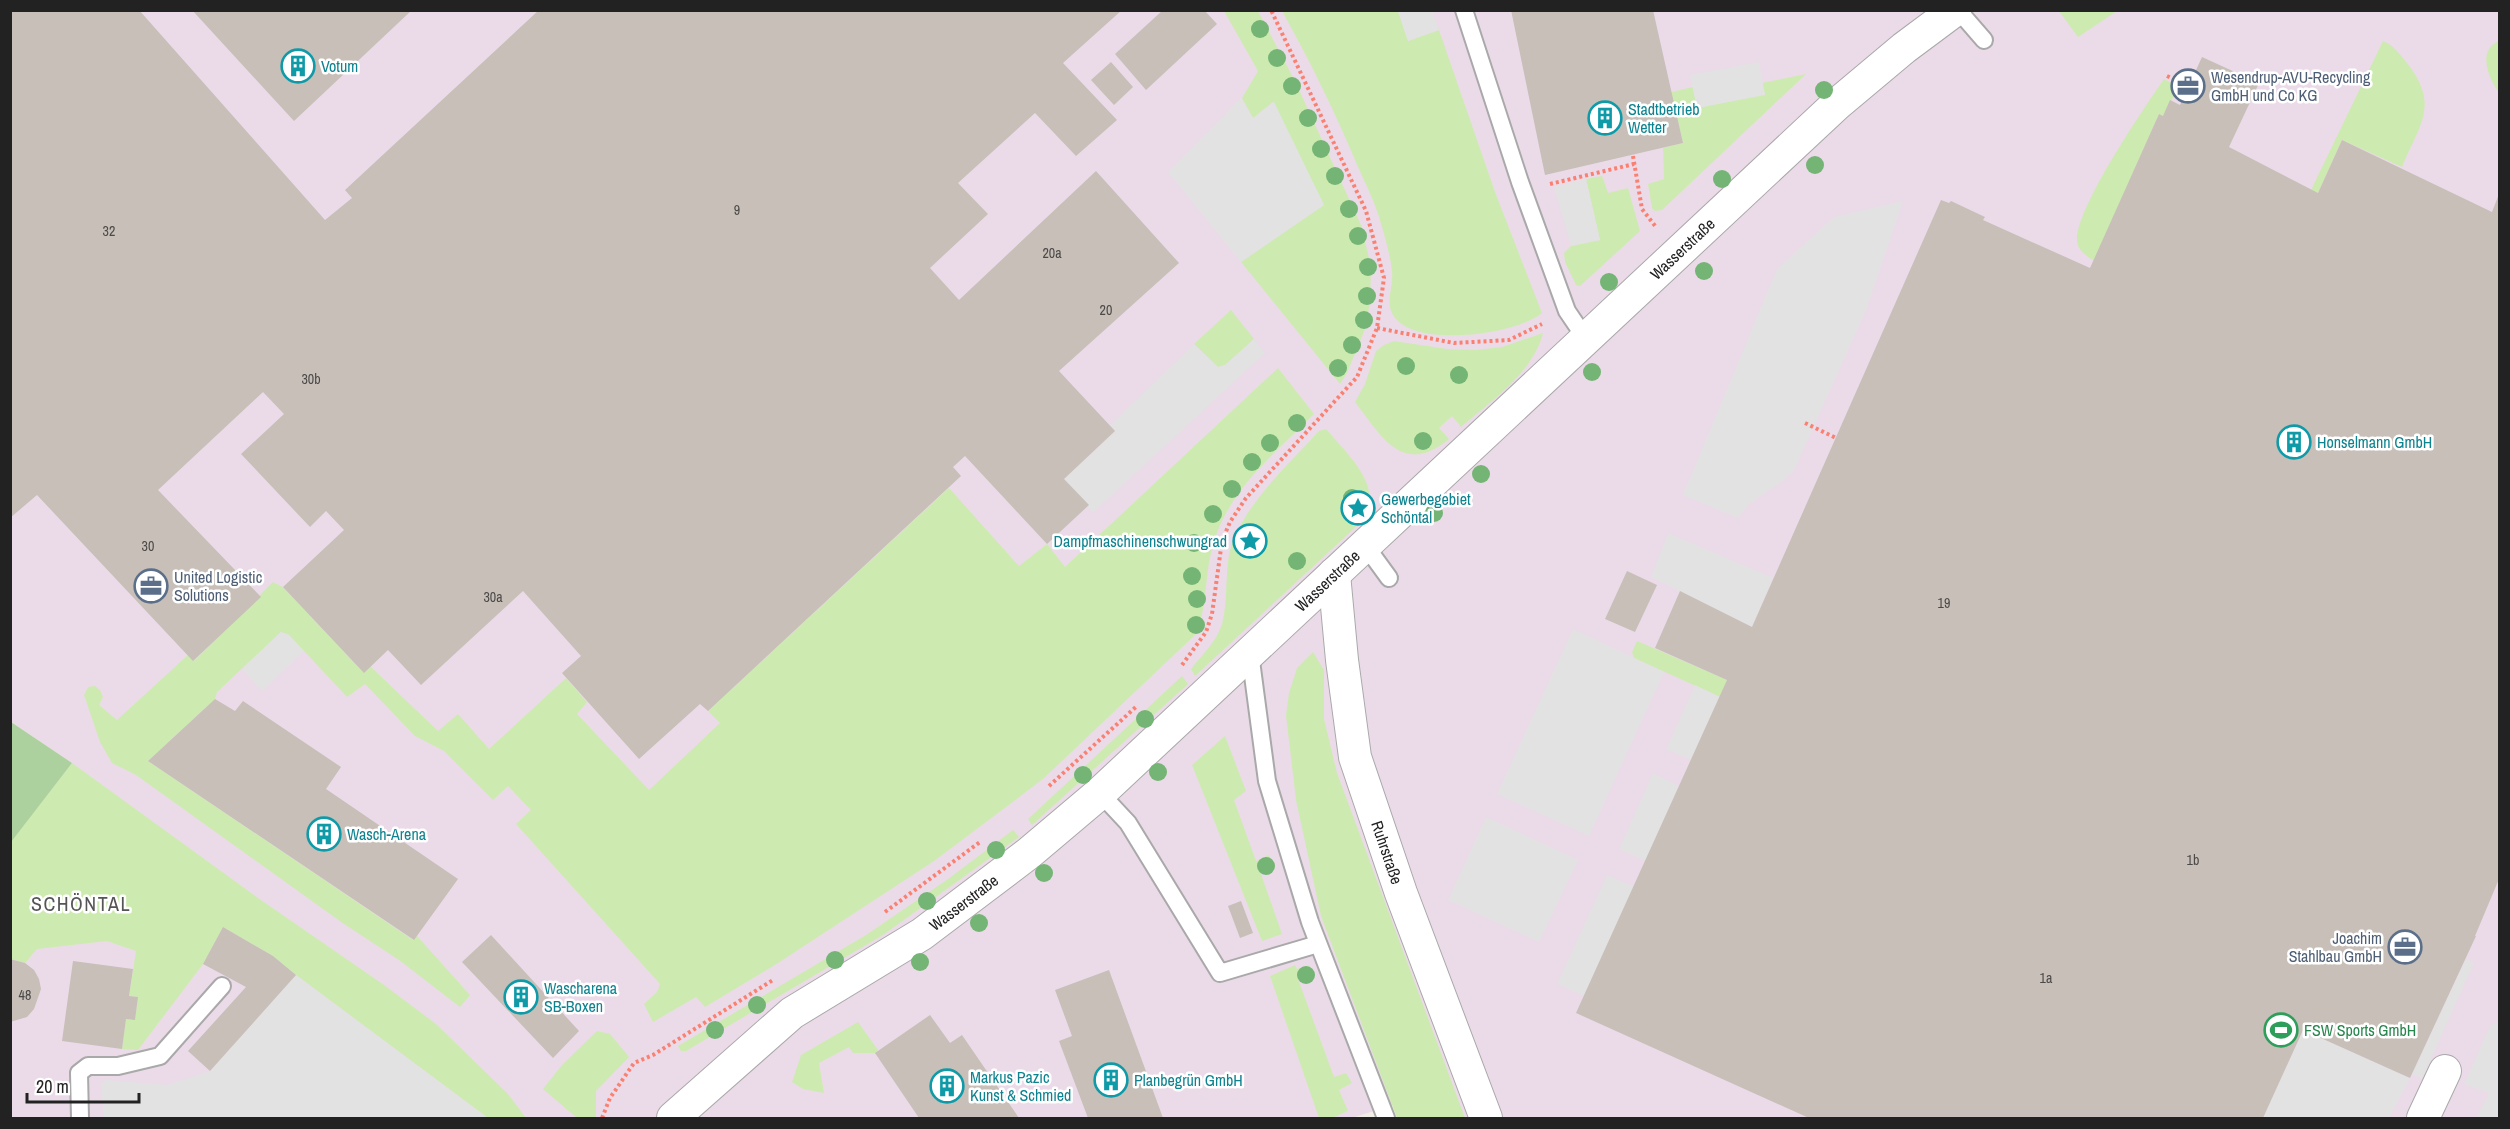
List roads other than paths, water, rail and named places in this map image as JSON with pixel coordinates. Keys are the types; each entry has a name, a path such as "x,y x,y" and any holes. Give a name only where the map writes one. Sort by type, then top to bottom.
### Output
{"street":[{"name":"Wasserstraße","path":"672,1119 792,1013 922,934 1029,853 1100,793 1836,105 1904,48 1956,10"},
{"name":"Ruhrstraße","path":"1334,574 1342,660 1355,757 1401,893 1486,1119"},
{"path":"2423,1119 2445,1071"}],"lane":[{"path":"1464,10 1523,190 1567,311 1586,339"},
{"path":"1956,10 1984,40"},
{"path":"1365,545 1389,578"},
{"path":"1250,653 1267,781 1318,944 1386,1119"},
{"path":"1100,793 1128,823 1220,973 1318,944"},
{"path":"80,1119 79,1073 88,1066 118,1066 160,1056 222,987"}],"place":[{"name":"Votum","path":"298,66"},
{"name":"Wesendrup-AVU-Recycling GmbH und Co KG","path":"2188,86"},
{"name":"Stadtbetrieb Wetter","path":"1605,118"},
{"name":"Honselmann GmbH","path":"2294,442"},
{"name":"Gewerbegebiet Schöntal","path":"1358,508"},
{"name":"Dampfmaschinenschwungrad","path":"1250,541"},
{"name":"United Logistic Solutions","path":"151,586"},
{"name":"Wasch-Arena","path":"324,834"},
{"name":"Joachim Stahlbau GmbH","path":"2405,947"},
{"name":"Wascharena SB-Boxen","path":"521,997"},
{"name":"FSW Sports GmbH","path":"2281,1030"},
{"name":"Planbegrün GmbH","path":"1111,1080"},
{"name":"Markus Pazic Kunst & Schmied","path":"947,1086"}],"district":[{"name":"SCHÖNTAL","path":"81,904"}]}
